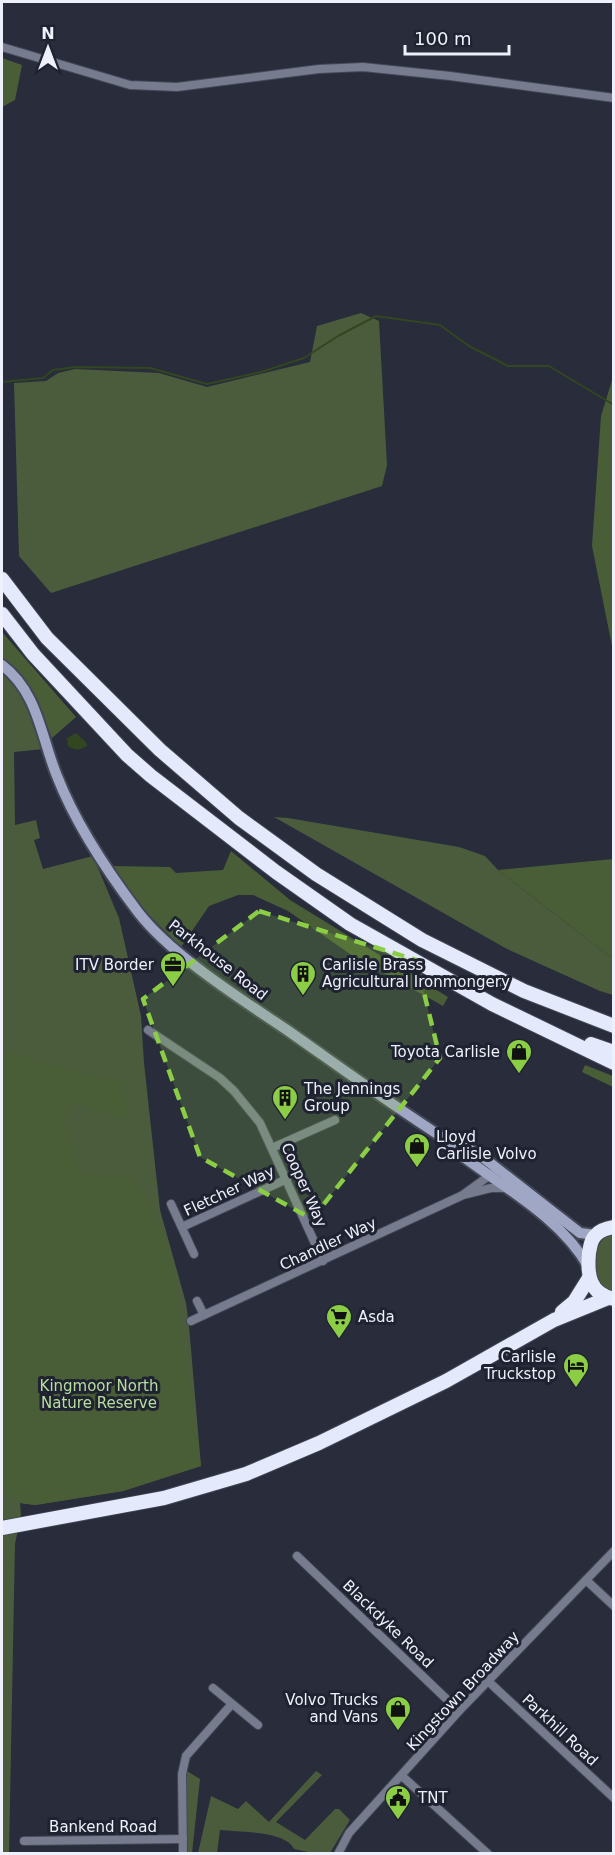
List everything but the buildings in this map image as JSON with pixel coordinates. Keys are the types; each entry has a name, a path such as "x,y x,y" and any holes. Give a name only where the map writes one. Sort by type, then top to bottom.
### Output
{"highway":[{"path":"2,579 47,638 160,750 239,818 316,874 422,940 524,990 614,1026"},
{"path":"2,614 33,654 127,754 151,776 276,872 350,924 492,1004 614,1063"},
{"path":"524,990 614,1016"},
{"path":"541,1027 614,1052"},
{"path":"554,1320 574,1302 588,1272 591,1243 596,1235 614,1227"},
{"path":"588,1272 596,1290 611,1299"},
{"path":"2,1528 164,1498 246,1474 319,1443 446,1381 554,1320 611,1299"}],"street":[{"path":"2,47 130,85 177,87 319,69 363,67 430,73 614,99"},
{"name":"Parkhouse Road","path":"2,665 25,689 38,716 57,777 78,820 110,875 141,915 193,963 459,1148 472,1163 580,1233 596,1235"},
{"name":"Cooper Way","path":"148,1030 212,1072 234,1091 260,1123 323,1261"},
{"path":"273,1148 335,1120"},
{"name":"Parkhouse Road","path":"459,1148 467,1148 494,1178 552,1222 573,1243 588,1272"},
{"path":"471,1187 476,1178 472,1163"},
{"name":"Chandler Way","path":"463,1195 471,1187 494,1178"},
{"name":"Chandler Way","path":"191,1321 463,1195 494,1178"},
{"name":"Fletcher Way","path":"182,1227 287,1179"},
{"name":"Fletcher Way","path":"171,1204 194,1254"},
{"path":"197,1301 204,1315"},
{"name":"Kingstown Broadway","path":"338,1854 349,1833 459,1711 614,1551"},
{"name":"Blackdyke Road","path":"297,1556 459,1711"},
{"path":"586,1580 614,1606"},
{"name":"Parkhill Road","path":"489,1682 614,1798"},
{"path":"213,1688 258,1725"},
{"path":"183,1854 182,1774 186,1756 231,1705"},
{"path":"402,1776 488,1854"},
{"name":"Bankend Road","path":"24,1841 183,1839"}],"highlighted area":[{"path":"259,911 416,960 440,1058 312,1219 200,1157 143,999"}],"green space":[{"path":"2,58 22,65 15,100 2,107"},
{"path":"361,313 379,321 387,465 382,486 51,593 19,556 14,383 46,381 58,373 75,369 159,373 207,387 310,362 317,326"},
{"path":"613,377 613,651 592,546 601,416"},
{"path":"2,632 76,717 52,738 30,689 17,670 2,660"},
{"name":"Kingmoor North Nature Reserve","path":"2,672 23,698 44,749 14,752 15,825 36,820 40,838 34,840 43,869 93,856 119,918 141,1016 160,1210 186,1303 201,1466 123,1491 35,1505 20,1503 21,1514 15,1544 9,1854 2,1853"},
{"path":"274,817 459,847 485,856 498,870 613,959 613,995 507,949"},
{"path":"231,851 290,900 448,997 443,1006 350,954 288,911 253,895 238,895 209,906 181,947 133,899 112,866 170,867 176,873 223,870"},
{"path":"613,859 613,959 498,870"},
{"name":"Kingmoor North Nature Reserve","path":"2,1051 120,1082 131,1122 73,1103 64,1120 80,1174 133,1177 170,1246 201,1466 123,1491 35,1505 20,1503 2,1487"},
{"path":"585,1065 613,1076 613,1087 582,1072"},
{"path":"613,1233 613,1292 604,1289 598,1282 593,1264 599,1245"},
{"path":"316,1771 322,1775 276,1822 305,1840 335,1809 339,1809 350,1820 330,1853 313,1853 294,1849 289,1843 272,1836 220,1830 217,1853 198,1853 211,1796 238,1809 246,1801 269,1822"},
{"path":"185,1772 200,1779 192,1853 185,1853"}],"shaded area":[{"path":"76,733 86,742 87,746 82,749 68,746 67,738"}],"waterway":[{"path":"2,382 43,378 53,370 75,367 150,368 207,384 261,372 304,358 338,336 376,316 440,325 469,346 508,366 549,366 614,405"}],"place":[{"name":"ITV Border","path":"173,988"},
{"name":"Carlisle Brass Agricultural Ironmongery","path":"303,997"},
{"name":"Toyota Carlisle","path":"519,1075"},
{"name":"The Jennings Group","path":"285,1121"},
{"name":"Lloyd Carlisle Volvo","path":"417,1169"},
{"name":"Asda","path":"339,1340"},
{"name":"Carlisle Truckstop","path":"576,1389"},
{"name":"Volvo Trucks and Vans","path":"398,1732"},
{"name":"TNT","path":"398,1821"}]}
